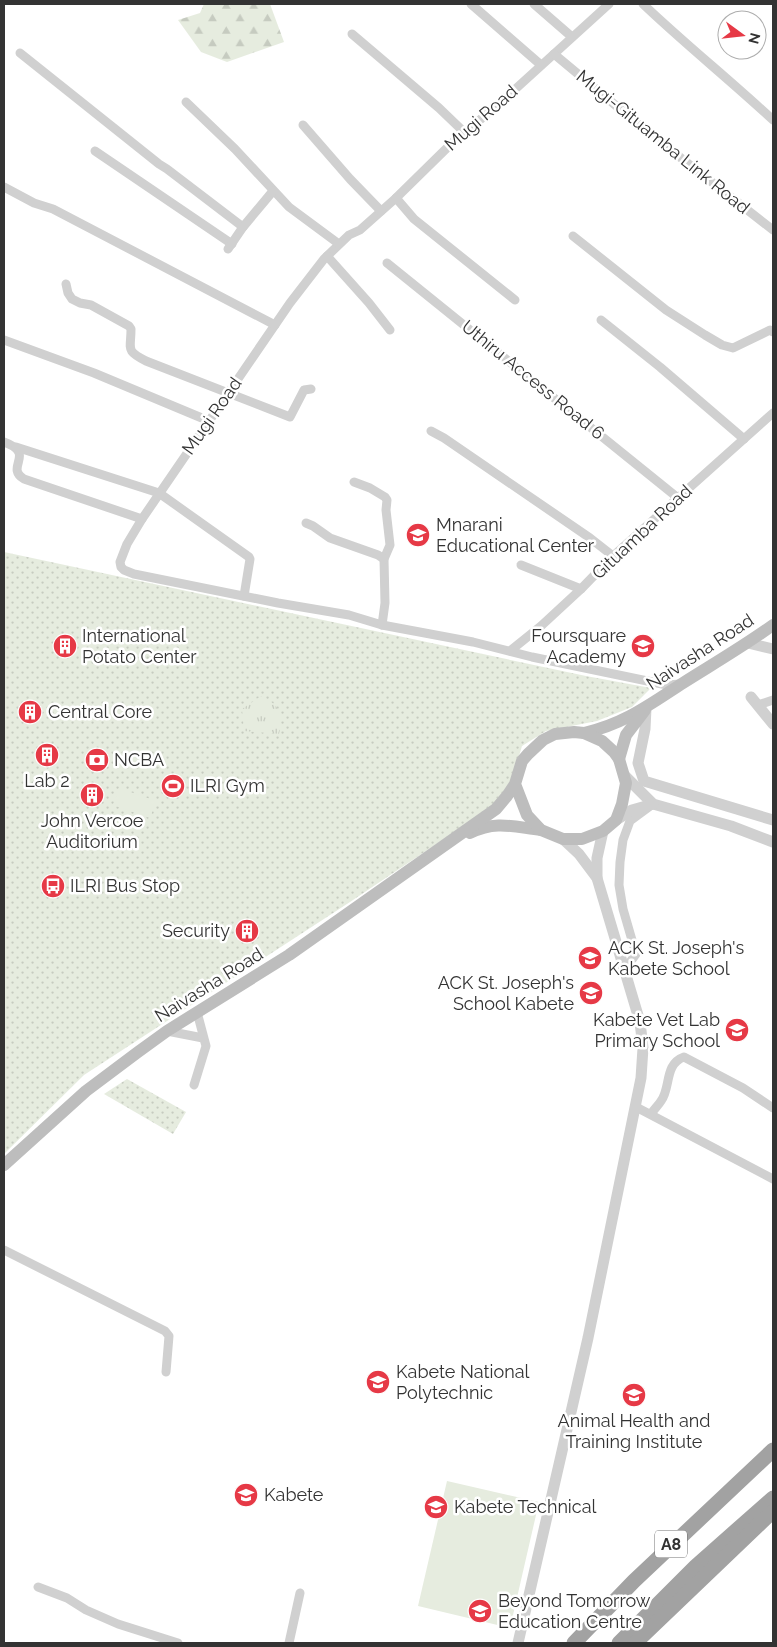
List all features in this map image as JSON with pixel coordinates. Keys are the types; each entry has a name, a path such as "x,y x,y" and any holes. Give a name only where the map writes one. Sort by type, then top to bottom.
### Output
{"highway":[{"name":"A8","path":"574,1643 640,1574 773,1450"},
{"name":"A8","path":"619,1643 696,1566 773,1498"},
{"path":"635,1643 773,1511"}],"main road":[{"name":"Naivasha Road","path":"584,733 621,721 649,706 748,644 773,625"},
{"path":"619,759 626,735 649,706"},
{"path":"584,733 602,741 614,752 619,759 626,783 622,804 616,820 603,831 582,839 564,839 541,830 527,815 515,784 522,761 543,740 555,734 584,733"},
{"name":"Naivasha Road","path":"4,1165 86,1091 168,1031 290,955 496,809 515,784"},
{"name":"Naivasha Road","path":"442,847 485,827 498,825 541,830"}],"street":[{"path":"471,4 541,65"},
{"path":"534,4 572,37"},
{"name":"Mugi Road","path":"610,4 439,155 396,198 360,230 349,235 327,256 275,325 159,492 127,544 120,562 124,570 134,574 349,615 382,625 473,642 657,683 667,685 682,684"},
{"path":"643,4 773,120"},
{"path":"352,34 439,108 465,133"},
{"path":"20,53 159,164 243,227"},
{"name":"Mugi-Gituamba Link Road","path":"554,54 644,129 773,230"},
{"path":"73,88 158,159 167,169"},
{"path":"186,102 235,149 289,207 339,244"},
{"path":"303,125 381,211"},
{"path":"95,150 230,246 273,191"},
{"path":"4,187 34,203 53,209 275,325"},
{"path":"396,198 414,220 514,300"},
{"path":"573,236 666,310 722,345 733,348 770,330 773,332"},
{"path":"327,256 369,303 390,330"},
{"name":"Uthiru Access Road 6","path":"387,263 678,498"},
{"path":"66,284 72,299 91,305 129,326 131,329 130,348 133,354 146,361 290,417 304,390 312,389"},
{"path":"602,320 660,367 744,440"},
{"path":"4,340 94,373 209,421"},
{"name":"Gituamba Road","path":"510,651 541,626 613,556 773,413"},
{"path":"431,431 581,531 613,556"},
{"path":"4,442 159,492 249,557 244,596"},
{"path":"16,447 19,456 17,471 20,477 142,519"},
{"path":"354,482 385,496 387,500 386,510 390,546 384,559 385,603 382,625"},
{"path":"306,523 330,538 378,554 384,559"},
{"path":"520,565 581,589"},
{"path":"748,644 773,649"},
{"path":"754,701 773,700"},
{"path":"754,701 773,724"},
{"path":"649,706 638,763 644,781 769,819 759,836"},
{"path":"624,775 653,804 731,826 773,842"},
{"path":"616,820 632,810 653,804"},
{"path":"625,969 636,954 623,909 619,885 623,840 630,821 653,804"},
{"path":"518,1643 588,1338 641,1078 643,1048 640,1022 597,878 597,858 603,831"},
{"path":"564,839 579,854 597,878"},
{"path":"194,1085 206,1046 202,1038 197,1012"},
{"path":"168,1031 202,1038"},
{"path":"651,1114 661,1101 672,1067 680,1058 684,1057 743,1088 773,1108"},
{"path":"636,1107 773,1179"},
{"path":"4,1250 165,1331 169,1336 166,1372"},
{"path":"38,1587 67,1598 86,1610 118,1624 178,1643"},
{"path":"289,1643 300,1593"}],"green space":[{"path":"204,4 270,4 284,42 227,62 201,52 178,20 200,13"},
{"path":"4,552 586,676 651,688 632,707 597,721 546,731 522,746 513,776 506,790 490,808 350,902 84,1075 4,1154"},
{"path":"261,696 272,703 279,711 281,721 279,734 244,731 242,709"},
{"path":"119,788 156,801 150,818 113,805"},
{"path":"127,1079 186,1112 173,1134 104,1094"},
{"path":"447,1481 539,1502 510,1628 418,1606"}],"place":[{"name":"Mnarani Educational Center","path":"418,535"},
{"name":"International Potato Center","path":"65,646"},
{"name":"Foursquare Academy","path":"643,646"},
{"name":"Central Core","path":"30,712"},
{"name":"Lab 2","path":"47,755"},
{"name":"NCBA","path":"97,760"},
{"name":"ILRI Gym","path":"173,786"},
{"name":"John Vercoe Auditorium","path":"92,795"},
{"name":"ILRI Bus Stop","path":"53,886"},
{"name":"Security","path":"247,931"},
{"name":"ACK St. Joseph's Kabete School","path":"590,958"},
{"name":"ACK St. Joseph's School Kabete","path":"591,993"},
{"name":"Kabete Vet Lab Primary School","path":"737,1030"},
{"name":"Kabete National Polytechnic","path":"378,1382"},
{"name":"Animal Health and Training Institute","path":"634,1395"},
{"name":"Kabete","path":"246,1495"},
{"name":"Kabete Technical","path":"436,1507"},
{"name":"Beyond Tomorrow Education Centre","path":"480,1611"}]}
